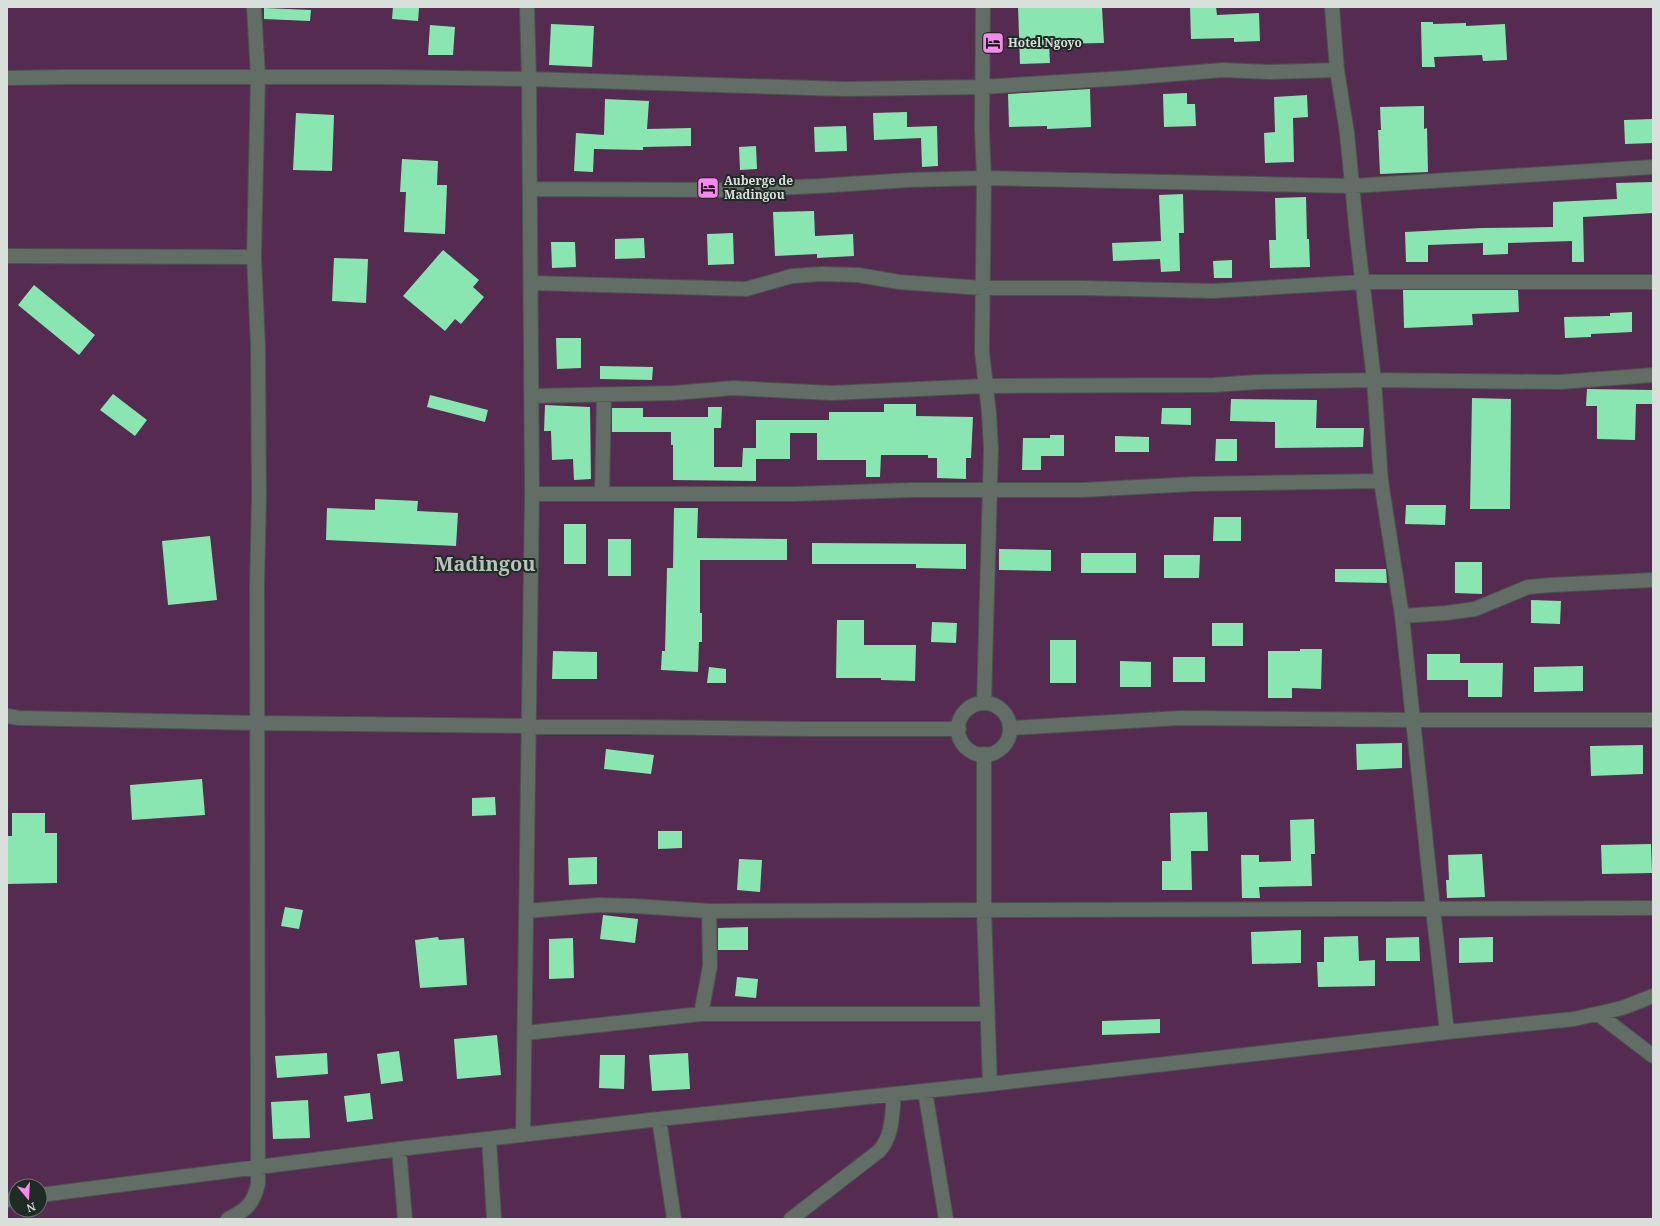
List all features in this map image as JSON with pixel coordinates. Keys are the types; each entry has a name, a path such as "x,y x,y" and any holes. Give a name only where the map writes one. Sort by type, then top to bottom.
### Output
{"street":[{"path":"228,1219 247,1208 252,1202 258,1184 257,585 259,498 258,355 254,257 258,76 254,7"},
{"path":"523,1135 532,494 529,78 527,7"},
{"path":"983,7 982,130 984,178 982,352 989,413 990,491 984,703"},
{"path":"1332,7 1337,70 1347,133 1362,282 1374,380 1380,481 1402,616 1447,1032"},
{"path":"7,78 258,76 529,78 846,89 982,88 1223,70 1269,72 1337,70"},
{"path":"530,189 728,190 909,180 984,178 1352,186 1653,167"},
{"path":"7,256 254,257"},
{"path":"531,283 746,289 792,276 820,274 858,276 899,282 982,288 1083,288 1213,291 1362,282 1653,282"},
{"path":"532,396 674,393 733,388 832,393 985,386 1214,385 1258,382 1374,380 1560,382 1653,375"},
{"path":"602,494 604,395"},
{"path":"532,494 794,494 911,490 1082,490 1194,484 1380,481"},
{"path":"1402,616 1446,613 1475,608 1528,587 1653,580"},
{"path":"977,704 992,704 1005,713 1009,720 1010,728 1005,744 992,753 984,754 971,751 966,747 959,736 962,716 966,711 977,704"},
{"path":"11,718 258,723 959,729"},
{"path":"1010,728 1180,718 1653,720"},
{"path":"984,754 984,910 990,1084"},
{"path":"527,911 598,905 709,911 1433,910 1653,908"},
{"path":"701,1014 710,966 709,911"},
{"path":"48,1194 399,1149 659,1119 1574,1019 1622,1008 1653,996"},
{"path":"525,1033 701,1014 987,1014"},
{"path":"1598,1014 1653,1056"},
{"path":"925,1091 946,1219"},
{"path":"791,1219 886,1144 889,1136 894,1094"},
{"path":"659,1119 674,1219"},
{"path":"488,1139 494,1219"},
{"path":"399,1149 405,1219"}],"shaded area":[{"path":"7,7 1653,7 1653,1219 7,1219"}],"building":[{"path":"393,7 419,8 418,21 392,19"},
{"path":"1018,7 1102,7 1104,43 1049,44 1050,63 1020,64"},
{"path":"1190,7 1216,7 1217,15 1259,13 1260,41 1234,42 1234,38 1191,39"},
{"path":"264,8 311,10 310,21 264,19"},
{"path":"1421,22 1433,22 1433,24 1466,23 1466,26 1505,24 1507,60 1483,61 1482,55 1434,57 1435,67 1422,67"},
{"path":"551,24 594,26 592,67 549,65"},
{"path":"430,25 455,27 453,55 428,55"},
{"path":"1090,89 1091,127 1047,129 1047,126 1009,127 1008,94"},
{"path":"1187,93 1187,104 1195,104 1196,126 1164,127 1163,94"},
{"path":"1307,95 1308,117 1293,118 1294,162 1265,163 1264,133 1275,132 1274,97"},
{"path":"605,99 649,101 647,129 691,128 691,146 643,147 643,150 594,149 593,172 574,171 576,133 604,135"},
{"path":"1424,106 1424,129 1427,128 1428,172 1380,174 1378,130 1381,130 1380,107"},
{"path":"907,112 907,127 937,126 938,166 922,167 921,138 874,140 873,113"},
{"path":"296,113 334,115 332,171 293,170"},
{"path":"1653,119 1653,143 1625,144 1624,120"},
{"path":"846,126 847,151 815,152 814,127"},
{"path":"756,146 757,169 740,170 739,147"},
{"path":"402,159 438,161 437,185 447,185 445,234 404,232 406,192 400,192"},
{"path":"1653,182 1653,213 1583,217 1584,262 1572,262 1572,241 1508,243 1508,254 1483,255 1483,243 1428,245 1428,262 1406,262 1405,232 1482,228 1553,227 1553,202 1617,199 1616,183"},
{"path":"1183,194 1184,233 1179,233 1180,271 1161,272 1160,259 1113,261 1112,243 1161,241 1159,195"},
{"path":"1306,197 1307,239 1309,239 1310,267 1270,268 1269,240 1276,240 1275,198"},
{"path":"814,211 815,236 853,234 854,256 817,258 817,254 775,256 773,212"},
{"path":"733,233 734,264 708,265 707,234"},
{"path":"644,238 645,258 615,259 615,239"},
{"path":"551,242 575,242 576,267 552,268"},
{"path":"443,250 479,280 473,287 484,297 461,324 455,319 445,331 403,296"},
{"path":"334,258 368,259 366,303 332,301"},
{"path":"1232,260 1232,278 1214,278 1213,261"},
{"path":"34,285 95,335 79,355 18,305"},
{"path":"1403,290 1518,290 1519,312 1472,314 1473,325 1404,328"},
{"path":"1632,312 1632,332 1591,334 1591,337 1565,338 1564,317 1610,316 1610,313"},
{"path":"556,338 581,338 581,368 557,369"},
{"path":"600,366 653,367 652,380 600,379"},
{"path":"1587,389 1653,390 1653,404 1636,404 1635,440 1597,439 1597,406 1586,406"},
{"path":"113,394 147,420 135,436 100,410"},
{"path":"430,395 488,410 485,422 427,407"},
{"path":"1472,398 1511,399 1510,509 1470,509"},
{"path":"1231,399 1317,400 1316,428 1364,428 1363,447 1275,448 1275,422 1230,421"},
{"path":"884,404 916,404 916,416 973,417 971,458 966,458 966,479 937,478 937,458 928,458 928,455 881,455 880,477 866,477 866,460 817,460 817,433 790,433 790,459 756,459 756,481 673,480 673,445 671,445 671,432 612,432 612,408 643,408 643,417 708,417 708,407 722,407 721,428 714,428 714,467 742,467 743,448 756,448 756,420 829,420 829,412 884,412"},
{"path":"545,405 590,407 591,479 574,480 573,459 552,460 551,431 544,431"},
{"path":"1162,408 1191,408 1191,425 1161,424"},
{"path":"1050,435 1064,435 1064,456 1041,456 1041,470 1022,470 1023,438 1050,438"},
{"path":"1115,436 1149,437 1149,452 1115,452"},
{"path":"1216,439 1237,439 1237,461 1215,461"},
{"path":"375,499 418,501 417,511 458,513 456,546 326,540 327,508 375,510"},
{"path":"1406,505 1446,505 1445,525 1405,524"},
{"path":"674,508 698,508 697,538 787,539 787,560 700,560 700,613 702,613 702,642 699,642 698,672 661,670 662,651 665,651 667,568 673,568"},
{"path":"1214,517 1241,517 1241,541 1213,541"},
{"path":"564,524 586,524 586,564 564,564"},
{"path":"210,536 217,600 168,605 162,541"},
{"path":"608,539 631,539 631,576 608,576"},
{"path":"812,543 966,544 966,569 916,568 916,564 812,564"},
{"path":"999,549 1051,550 1051,571 999,570"},
{"path":"1081,553 1136,553 1136,573 1081,573"},
{"path":"1164,555 1200,555 1199,578 1164,578"},
{"path":"1455,562 1482,562 1482,594 1455,593"},
{"path":"1335,569 1386,569 1387,583 1335,582"},
{"path":"1531,600 1561,601 1560,624 1531,623"},
{"path":"837,620 864,620 864,645 916,645 915,681 881,680 881,678 836,678"},
{"path":"932,622 957,623 956,643 931,642"},
{"path":"1212,623 1243,623 1243,646 1212,646"},
{"path":"1050,640 1076,640 1076,683 1050,683"},
{"path":"1300,649 1322,649 1321,689 1292,688 1292,698 1268,698 1268,651 1300,651"},
{"path":"553,651 597,652 597,679 552,679"},
{"path":"1427,654 1460,654 1460,663 1503,663 1502,697 1468,697 1468,680 1427,680"},
{"path":"1173,657 1205,657 1205,682 1173,682"},
{"path":"1120,661 1151,662 1151,687 1120,687"},
{"path":"1583,666 1583,691 1534,692 1534,667"},
{"path":"709,667 726,669 726,683 707,683"},
{"path":"1402,743 1402,768 1357,770 1356,744"},
{"path":"1643,745 1643,774 1591,776 1590,746"},
{"path":"606,749 654,755 651,774 604,769"},
{"path":"202,779 205,815 132,820 130,785"},
{"path":"495,797 496,815 472,816 472,798"},
{"path":"1207,812 1208,851 1191,851 1192,890 1162,890 1162,861 1171,861 1170,813"},
{"path":"12,813 45,813 45,833 57,833 57,883 7,884 7,836 12,836"},
{"path":"1314,819 1315,854 1311,854 1312,886 1259,887 1260,898 1242,898 1241,855 1259,855 1259,862 1291,861 1290,820"},
{"path":"658,831 682,831 682,848 658,849"},
{"path":"1651,844 1652,873 1602,874 1601,845"},
{"path":"1482,854 1485,897 1447,898 1446,880 1449,880 1448,855"},
{"path":"597,857 597,884 569,885 568,858"},
{"path":"739,859 762,860 760,892 737,890"},
{"path":"285,907 303,910 299,929 281,926"},
{"path":"603,915 638,919 635,943 600,939"},
{"path":"748,927 748,950 718,950 718,928"},
{"path":"1301,930 1301,963 1252,964 1251,932"},
{"path":"1358,936 1359,961 1375,960 1375,986 1318,987 1317,962 1324,962 1324,937"},
{"path":"438,937 439,940 464,938 467,985 420,988 415,940"},
{"path":"1419,937 1420,961 1386,961 1386,938"},
{"path":"1493,937 1493,962 1459,963 1459,938"},
{"path":"573,938 574,978 549,979 549,939"},
{"path":"737,977 758,979 756,998 735,996"},
{"path":"1160,1019 1160,1033 1102,1035 1102,1021"},
{"path":"497,1035 501,1075 457,1079 454,1039"},
{"path":"399,1051 403,1081 381,1084 377,1054"},
{"path":"327,1053 328,1074 277,1078 275,1056"},
{"path":"688,1053 690,1089 652,1091 649,1055"},
{"path":"600,1055 625,1055 624,1089 599,1088"},
{"path":"370,1093 373,1119 347,1122 344,1096"},
{"path":"308,1100 310,1138 273,1139 271,1102"}],"place":[{"name":"Hotel Ngoyo","path":"993,43"},
{"name":"Auberge de Madingou","path":"708,188"}],"district":[{"name":"Madingou","path":"485,564"}]}
